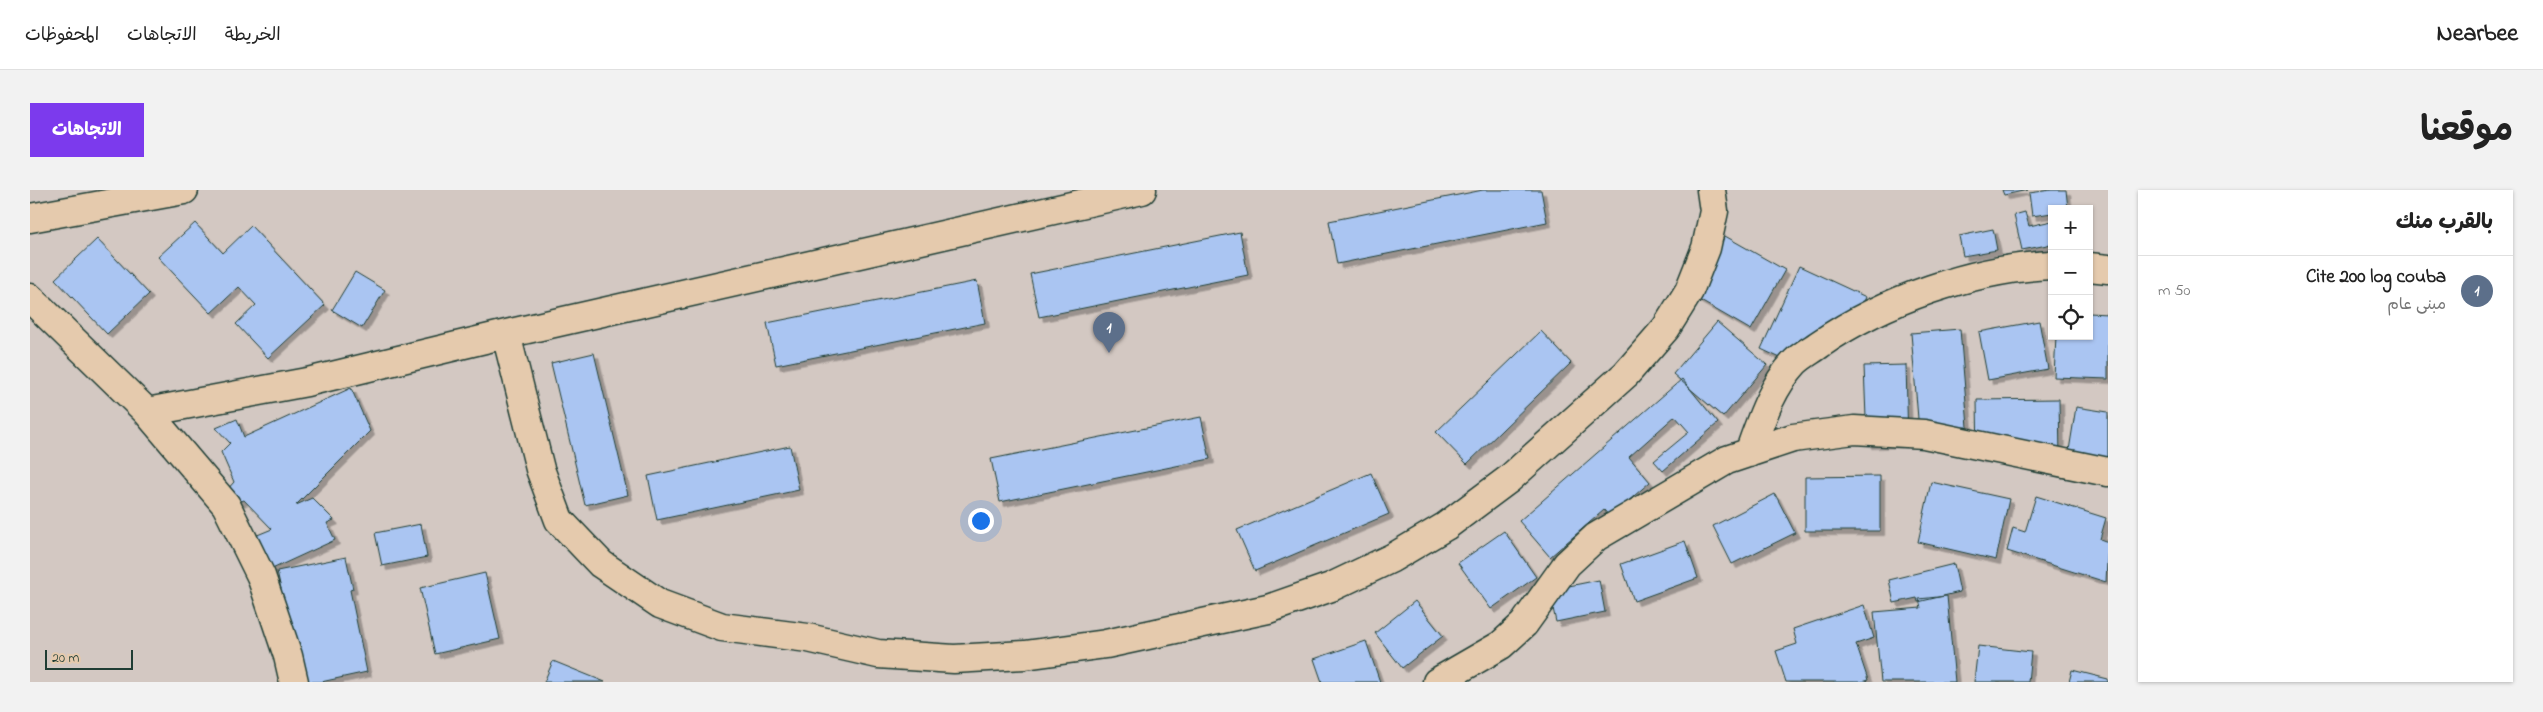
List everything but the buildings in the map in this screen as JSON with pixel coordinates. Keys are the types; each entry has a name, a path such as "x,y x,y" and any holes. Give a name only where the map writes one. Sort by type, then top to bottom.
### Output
{"street":[{"path":"30,218 184,190"},
{"path":"147,412 306,382 506,334 1142,190"},
{"path":"506,334 540,470 559,520 601,564 660,604 722,627 808,638 878,654 954,659 1025,655 1106,644 1268,609 1331,587 1392,558 1446,526 1509,479 1626,374 1666,328 1689,291 1706,248 1714,211 1711,190"},
{"path":"1749,453 1771,393 1796,361 1841,330 1910,298 1974,276 2024,266 2048,265"},
{"path":"2093,267 2108,269"},
{"path":"30,298 147,412 226,505 261,576 288,656 294,682"},
{"path":"1437,682 1501,645 1524,624 1567,564 1596,537 1727,460 1793,438 1854,430 1924,434 2108,472"}],"place":[{"name":"Cite 200 log couba","path":"1109,353"}]}
